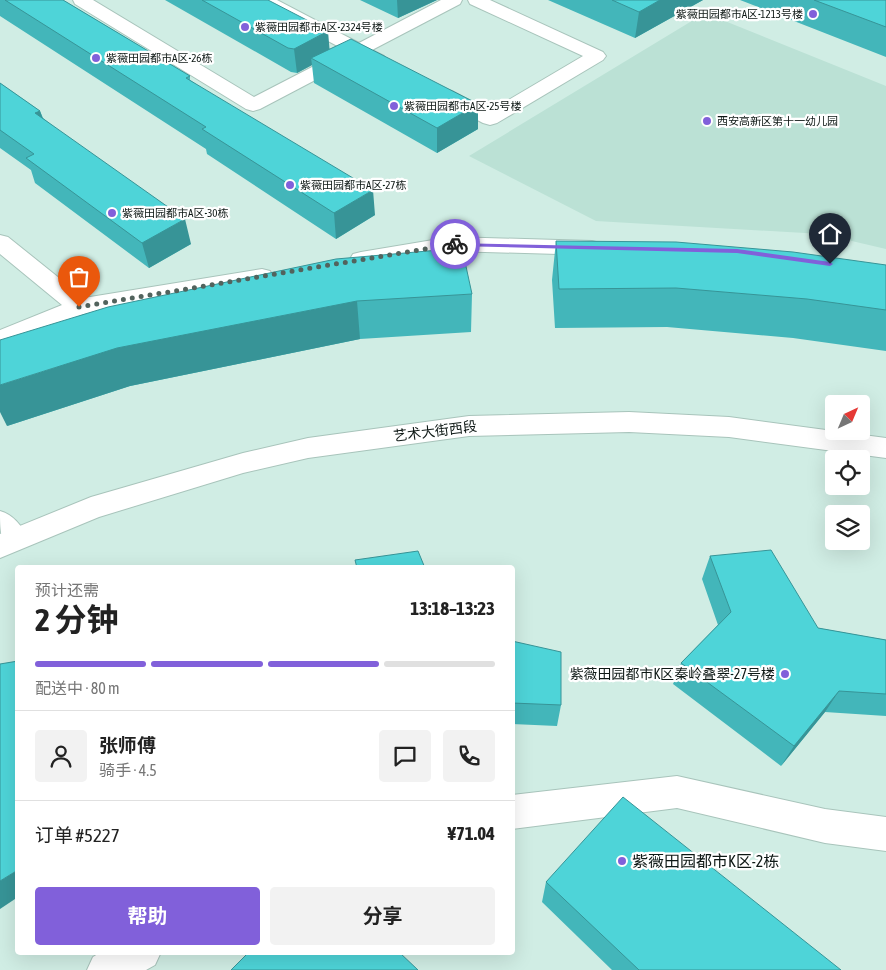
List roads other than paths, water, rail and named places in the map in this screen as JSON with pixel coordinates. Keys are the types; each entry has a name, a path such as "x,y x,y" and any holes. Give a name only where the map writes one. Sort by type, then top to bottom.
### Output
{"street":[{"path":"81,0 253,105 454,0"},
{"path":"264,0 393,68"},
{"path":"428,86 490,119 597,56 476,0"},
{"path":"0,242 79,307"},
{"path":"343,262 451,244 609,248"},
{"path":"0,339 79,307 284,272"},
{"name":"艺术大街西段","path":"5,536 91,508 243,464 308,448 469,426 628,422 719,426 886,448"},
{"path":"515,812 677,792 825,826 886,834"},
{"path":"106,970 136,955"}],"place":[{"name":"紫薇田园都市A区-1213号楼","path":"813,14"},
{"name":"紫薇田园都市A区-2324号楼","path":"245,27"},
{"name":"紫薇田园都市A区-26栋","path":"96,58"},
{"name":"紫薇田园都市A区-25号楼","path":"394,106"},
{"name":"西安高新区第十一幼儿园","path":"707,121"},
{"name":"紫薇田园都市A区-27栋","path":"290,185"},
{"name":"紫薇田园都市A区-30栋","path":"112,213"},
{"name":"紫薇田园都市K区秦岭叠翠-27号楼","path":"785,674"},
{"name":"紫薇田园都市K区-2栋","path":"622,861"}]}
